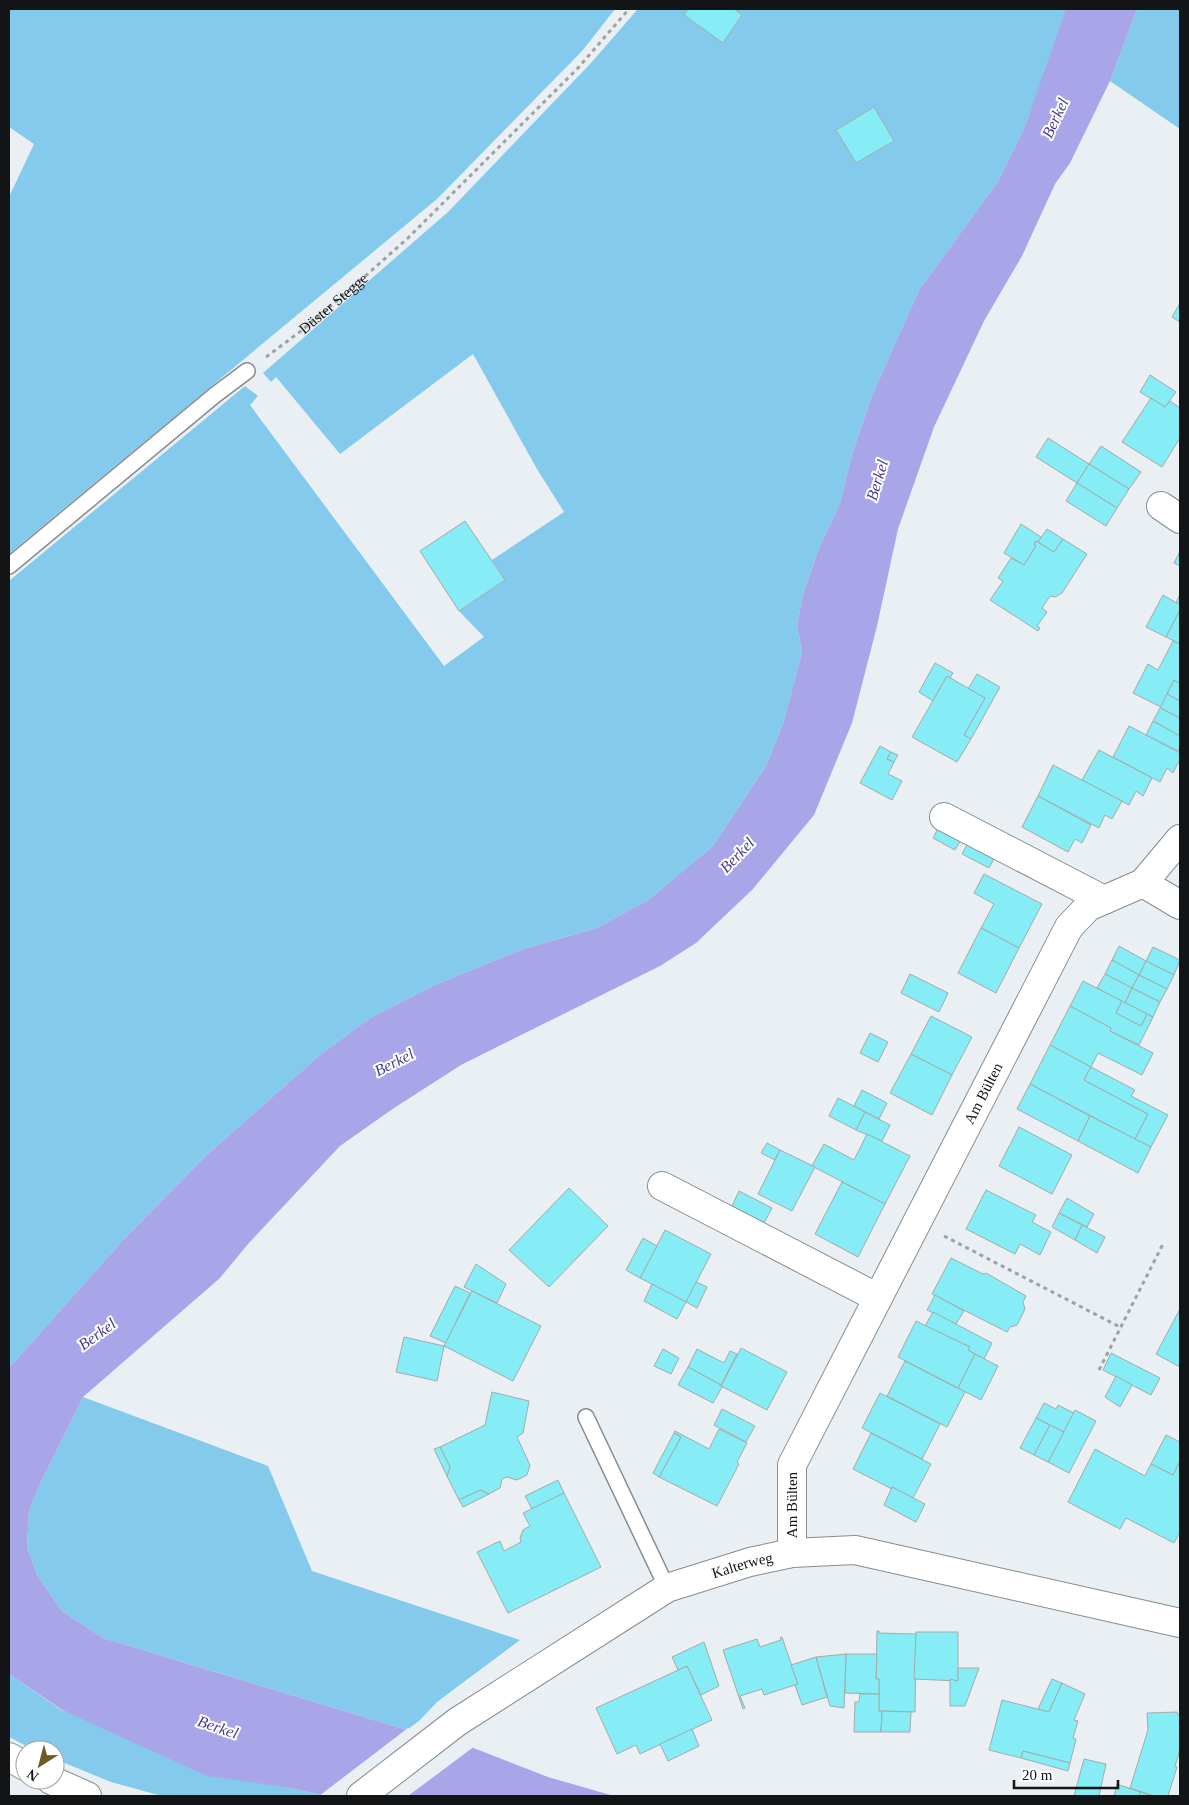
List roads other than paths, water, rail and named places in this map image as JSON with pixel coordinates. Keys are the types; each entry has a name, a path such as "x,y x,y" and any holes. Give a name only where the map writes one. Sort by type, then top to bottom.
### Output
{"street":[{"path":"944,817 1104,900"},
{"name":"Am Bülten","path":"792,1553 792,1466 1070,927 1088,907 1143,883 1180,839"},
{"path":"1143,883 1180,905"},
{"path":"662,1186 878,1298"},
{"name":"Kalterweg","path":"361,1796 457,1722 667,1588 750,1562 792,1553 855,1550 1180,1623"},
{"path":"65,1786 87,1796"}],"lane":[{"path":"9,566 247,370"},
{"path":"586,1417 667,1588"}],"water":[{"name":"Berkel","path":"1066,9 1137,9 1110,81 1070,163 1055,184 1022,256 984,321 934,427 898,529 877,626 852,723 814,815 752,890 696,943 660,966 461,1065 394,1108 340,1146 248,1244 220,1278 83,1397 29,1510 27,1547 37,1575 62,1611 103,1638 407,1730 471,1747 548,1777 614,1796 325,1796 290,1788 207,1776 62,1710 9,1674 9,1368 124,1239 208,1154 320,1055 370,1018 435,985 520,950 597,928 648,900 713,846 766,766 783,724 802,652 797,626 803,594 819,548 840,503 852,454 871,398 919,290 997,183 1026,124"}]}
